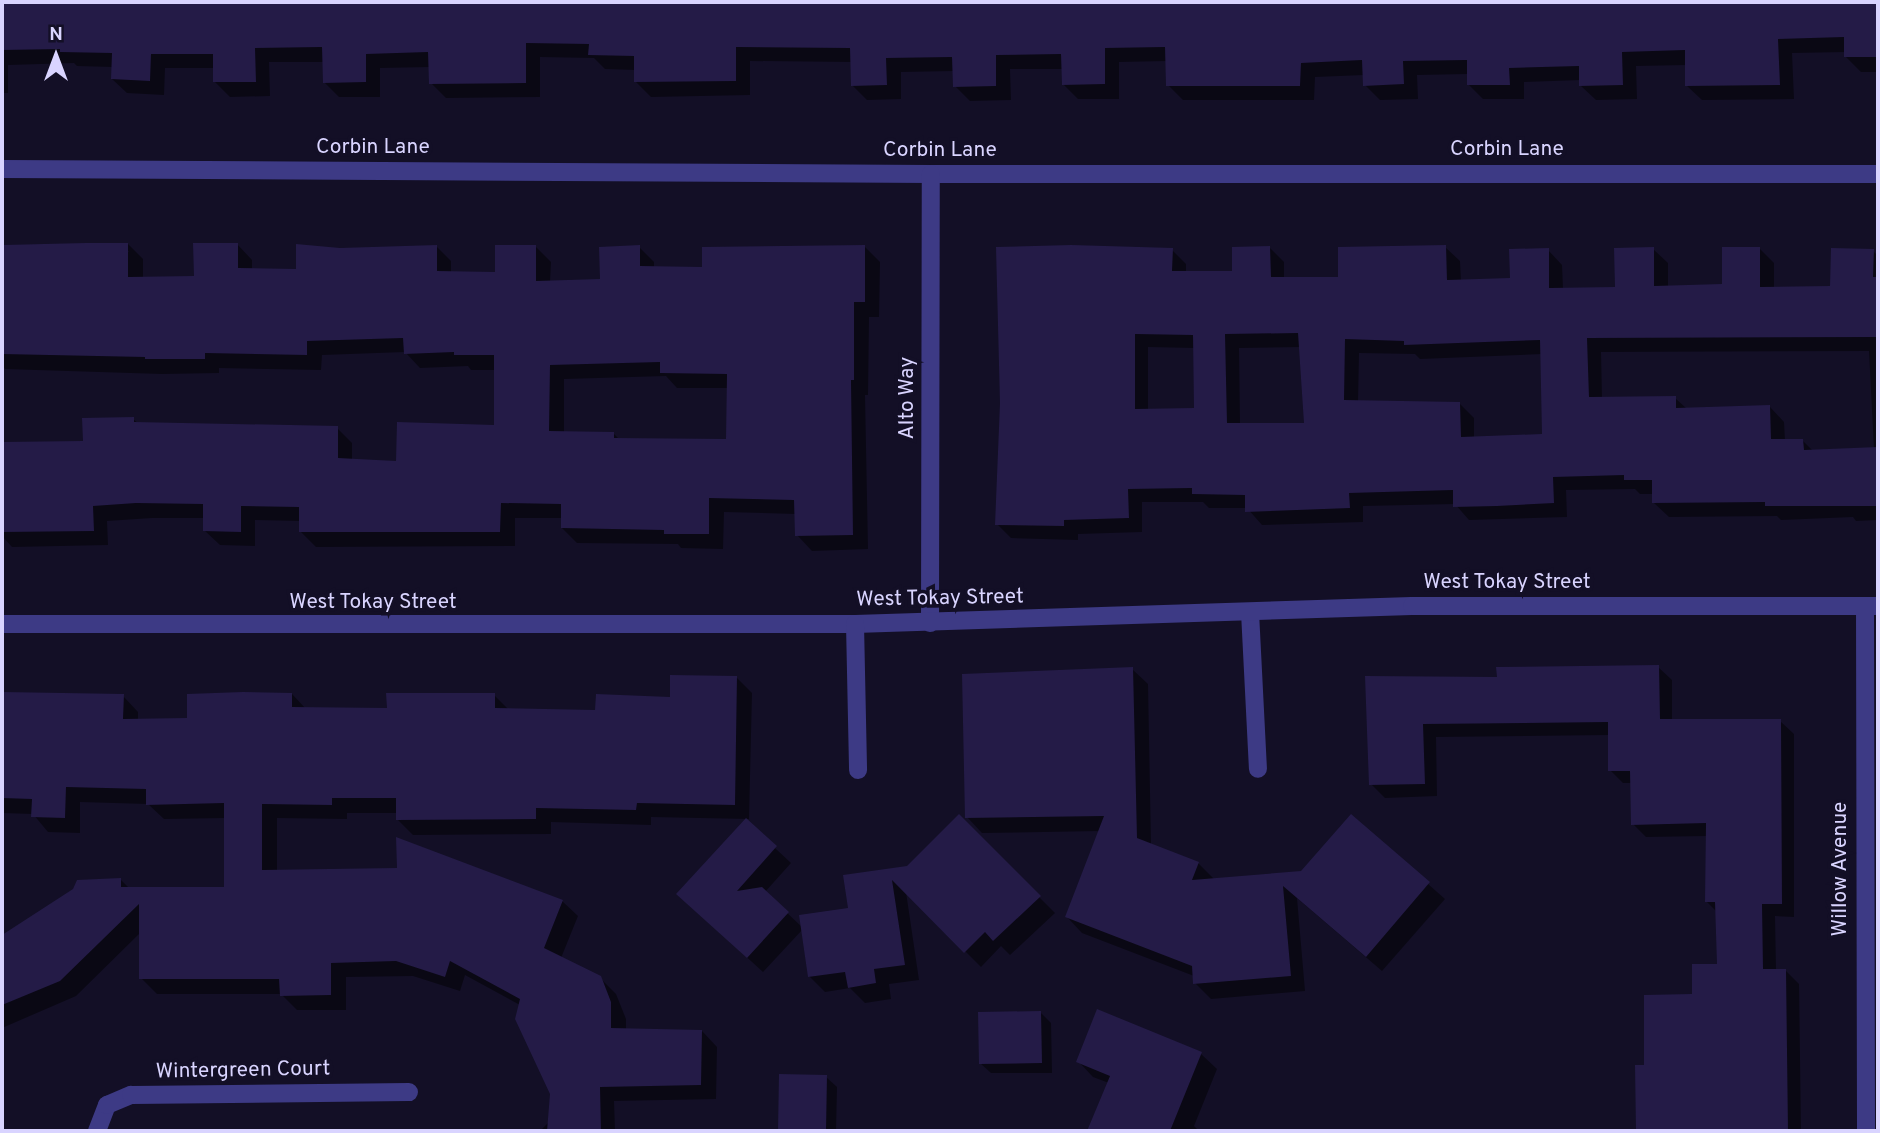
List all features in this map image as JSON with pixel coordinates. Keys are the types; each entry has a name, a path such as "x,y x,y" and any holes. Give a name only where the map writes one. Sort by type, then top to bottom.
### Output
{"street":[{"name":"Corbin Lane","path":"2,169 931,174 1878,174"},
{"name":"Alto Way","path":"930,623 931,174"},
{"name":"West Tokay Street","path":"2,624 855,624 1412,606 1872,606"},
{"name":"Willow Avenue","path":"1866,1131 1872,606"},
{"path":"1250,612 1258,769"},
{"path":"855,624 858,770"},
{"name":"Wintergreen Court","path":"97,1131 107,1105 131,1095 409,1092"}],"building":[{"path":"2,2 1878,2 1878,57 1844,57 1844,37 1778,39 1780,85 1685,86 1685,50 1622,52 1623,85 1579,86 1579,66 1509,68 1510,85 1467,85 1467,60 1403,61 1404,84 1363,86 1362,60 1301,63 1300,86 1166,86 1165,47 1105,48 1105,84 1062,85 1061,54 996,55 996,86 953,87 952,57 886,58 887,85 851,86 850,48 736,47 736,81 634,82 634,56 588,55 589,44 526,43 526,83 429,84 428,52 366,54 366,82 323,83 322,47 255,48 256,82 213,82 213,54 151,54 150,81 111,79 112,53 60,52 60,49 2,50"},
{"path":"128,243 128,277 194,276 193,243 238,243 238,268 296,269 296,244 340,248 437,245 437,271 495,272 495,245 536,245 536,281 600,279 599,247 640,245 640,266 702,267 702,247 865,245 865,302 854,302 854,380 851,380 853,535 795,536 794,500 709,498 709,534 664,534 664,530 561,528 561,504 501,503 500,532 299,532 299,507 241,506 241,532 203,531 203,504 136,503 93,506 94,531 2,532 2,442 83,441 82,418 134,417 134,422 338,426 338,458 396,461 397,422 494,425 494,355 454,355 454,352 404,354 403,338 307,341 307,355 205,353 205,359 145,359 2,354 2,245","holes":["660,362 660,373 727,374 726,439 614,438 614,432 549,431 550,365"]},
{"path":"1071,245 1173,248 1172,271 1232,271 1232,247 1270,246 1271,277 1338,277 1338,247 1446,245 1447,280 1510,278 1509,249 1549,248 1549,288 1615,287 1614,248 1654,247 1654,286 1722,284 1722,247 1760,247 1760,287 1830,286 1831,248 1874,249 1873,277 1878,277 1878,337 1587,338 1589,397 1676,396 1676,408 1770,405 1771,439 1803,439 1804,450 1878,447 1878,506 1765,506 1765,502 1652,503 1652,480 1624,480 1624,475 1553,477 1554,503 1497,506 1453,507 1453,490 1349,493 1350,508 1245,512 1245,495 1192,494 1192,488 1128,489 1129,518 1064,520 1064,526 995,525 1000,403 996,247","holes":["1298,333 1304,423 1227,423 1225,334","1135,334 1193,335 1194,408 1135,409","1345,339 1404,341 1404,345 1540,340 1542,434 1461,437 1460,402 1344,400"]},
{"path":"1659,665 1660,719 1781,719 1782,904 1762,904 1763,969 1786,969 1788,1131 1636,1131 1635,1065 1644,1065 1644,995 1692,994 1692,964 1717,964 1715,902 1705,902 1706,823 1631,825 1630,771 1608,771 1608,722 1423,724 1425,784 1369,785 1365,676 1497,677 1496,667"},
{"path":"1133,667 1137,838 1199,862 1192,880 1301,871 1351,814 1430,882 1366,957 1283,886 1291,976 1193,984 1192,966 1065,917 1104,816 965,818 962,674"},
{"path":"670,675 737,676 735,805 637,803 636,810 536,808 536,819 396,820 396,798 332,798 332,805 262,804 262,870 397,868 396,837 563,900 544,948 601,976 611,1002 611,1028 702,1030 701,1085 600,1087 601,1131 547,1131 550,1094 515,1019 520,999 450,961 445,977 396,961 331,963 331,995 280,996 279,979 139,979 139,904 60,981 2,1005 2,935 73,889 77,880 121,878 121,887 224,887 224,803 146,805 146,789 66,787 65,818 31,817 32,799 2,798 2,692 124,694 123,719 187,718 187,694 243,692 292,693 292,707 387,708 386,693 495,693 495,708 595,710 596,694 670,697"},
{"path":"959,814 1041,896 993,941 985,932 964,953 892,880 905,965 874,969 876,983 848,988 845,972 808,977 799,915 848,908 843,875 907,866"},
{"path":"746,818 777,846 737,891 762,887 789,912 747,958 676,894"},
{"path":"1097,1009 1202,1052 1170,1131 1087,1131 1110,1076 1076,1062"},
{"path":"1041,1011 1042,1063 979,1064 978,1012"},
{"path":"779,1074 827,1075 826,1131 778,1131"}]}
